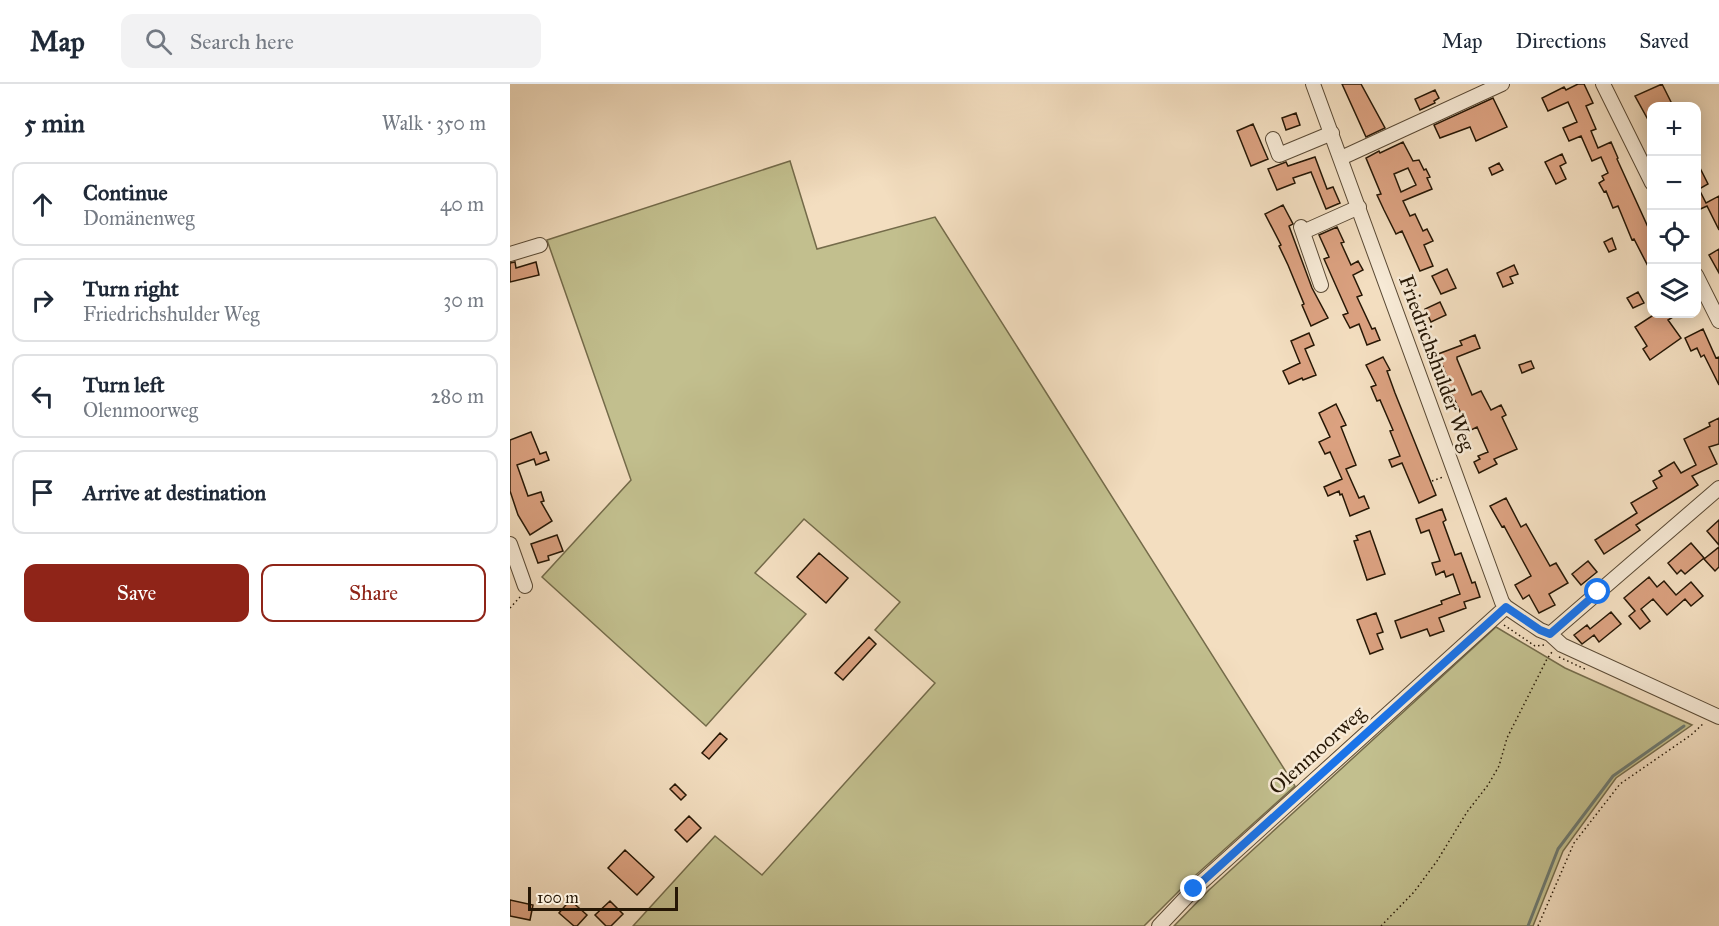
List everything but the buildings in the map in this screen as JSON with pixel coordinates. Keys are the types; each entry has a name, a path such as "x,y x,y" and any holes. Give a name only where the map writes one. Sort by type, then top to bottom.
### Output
{"street":[{"name":"Friedrichshulder Weg","path":"1313,84 1504,613"},
{"path":"1341,158 1502,84"},
{"path":"1603,84 1647,173"},
{"path":"1273,139 1279,155 1332,133"},
{"path":"1322,285 1302,229 1359,207"},
{"path":"510,254 540,245"},
{"path":"1701,285 1719,321"},
{"path":"1553,640 1719,488"},
{"path":"510,544 525,586"},
{"path":"1504,613 1540,630 1553,640 1716,716"},
{"name":"Olenmoorweg","path":"1159,926 1194,889 1504,613"}],"path":[{"path":"1432,481 1447,475"},
{"path":"510,608 523,594 525,586"},
{"path":"1504,613 1505,627 1535,646 1553,640"},
{"path":"1381,926 1414,892 1437,861 1467,812 1488,785 1499,766 1507,738 1547,659 1553,640"},
{"path":"1538,926 1574,843 1620,784 1716,716"}],"shaded area":[{"path":"790,161 817,249 935,217 1295,786 1187,883 1144,926 633,926 715,836 762,875 935,683 875,630 900,602 804,519 755,573 806,614 706,726 542,577 631,480 547,240"},
{"path":"1496,627 1565,668 1692,725 1616,778 1563,851 1533,926 1174,926 1209,890"}],"waterway":[{"path":"1528,926 1558,849 1613,776 1684,726"}],"route":[{"path":"1194,889 1506,607 1540,630 1550,634 1598,592"}]}
